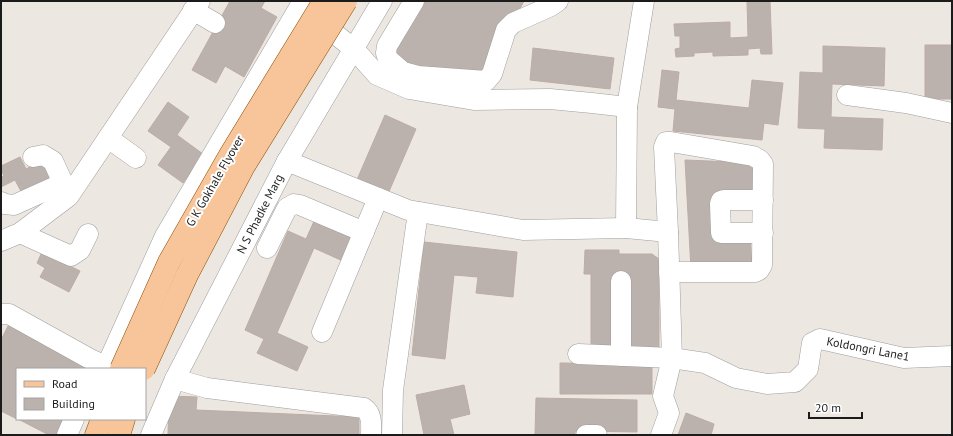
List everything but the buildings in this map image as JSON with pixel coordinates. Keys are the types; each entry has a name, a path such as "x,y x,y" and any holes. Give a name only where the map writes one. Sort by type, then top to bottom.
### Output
{"main road":[{"name":"G K Gokhale Flyover","path":"111,368 230,155 324,1"},
{"name":"G K Gokhale Flyover","path":"144,368 186,275 244,166 346,1"},
{"path":"96,435 102,420"},
{"path":"119,435 124,420"}],"street":[{"name":"N S Phadke Marg","path":"151,435 175,379 287,161 382,1"},
{"path":"408,3 387,46 386,53 388,59 403,72 418,76 486,81 492,74 506,30 513,22 551,6 558,1"},
{"path":"626,228 627,107 644,1"},
{"path":"1,314 9,314 92,360 111,368 164,236 302,3 354,49 377,75 409,89 474,100 550,100 627,107"},
{"path":"1,241 20,233 66,190 108,138 196,6 215,23"},
{"path":"847,95 906,103 952,114"},
{"path":"108,138 136,158"},
{"path":"661,435 669,413 663,396 672,358 664,147 666,142 668,142 753,156 760,160 763,164 763,233 762,265 759,270 755,272 669,272"},
{"path":"33,157 43,155 53,161 66,190"},
{"path":"287,161 408,210 418,212 523,230 626,228 668,232"},
{"path":"1,202 14,205 66,190"},
{"path":"322,332 378,198"},
{"path":"763,200 724,200 721,201 720,204 722,233 763,233"},
{"path":"267,248 287,208 294,204 300,205 364,232"},
{"path":"392,435 393,390 418,212"},
{"path":"20,233 71,256 80,250 88,234"},
{"path":"621,281 621,356"},
{"name":"Koldongri Lane1","path":"672,358 705,363 736,378 767,384 795,382 808,369 812,343 820,340 904,358 952,356"},
{"path":"578,354 672,358"},
{"path":"175,379 207,388 364,408 368,410 370,415 371,435"},
{"path":"67,435 74,420"},
{"path":"80,435 86,420"},
{"path":"586,435 597,435"}]}
